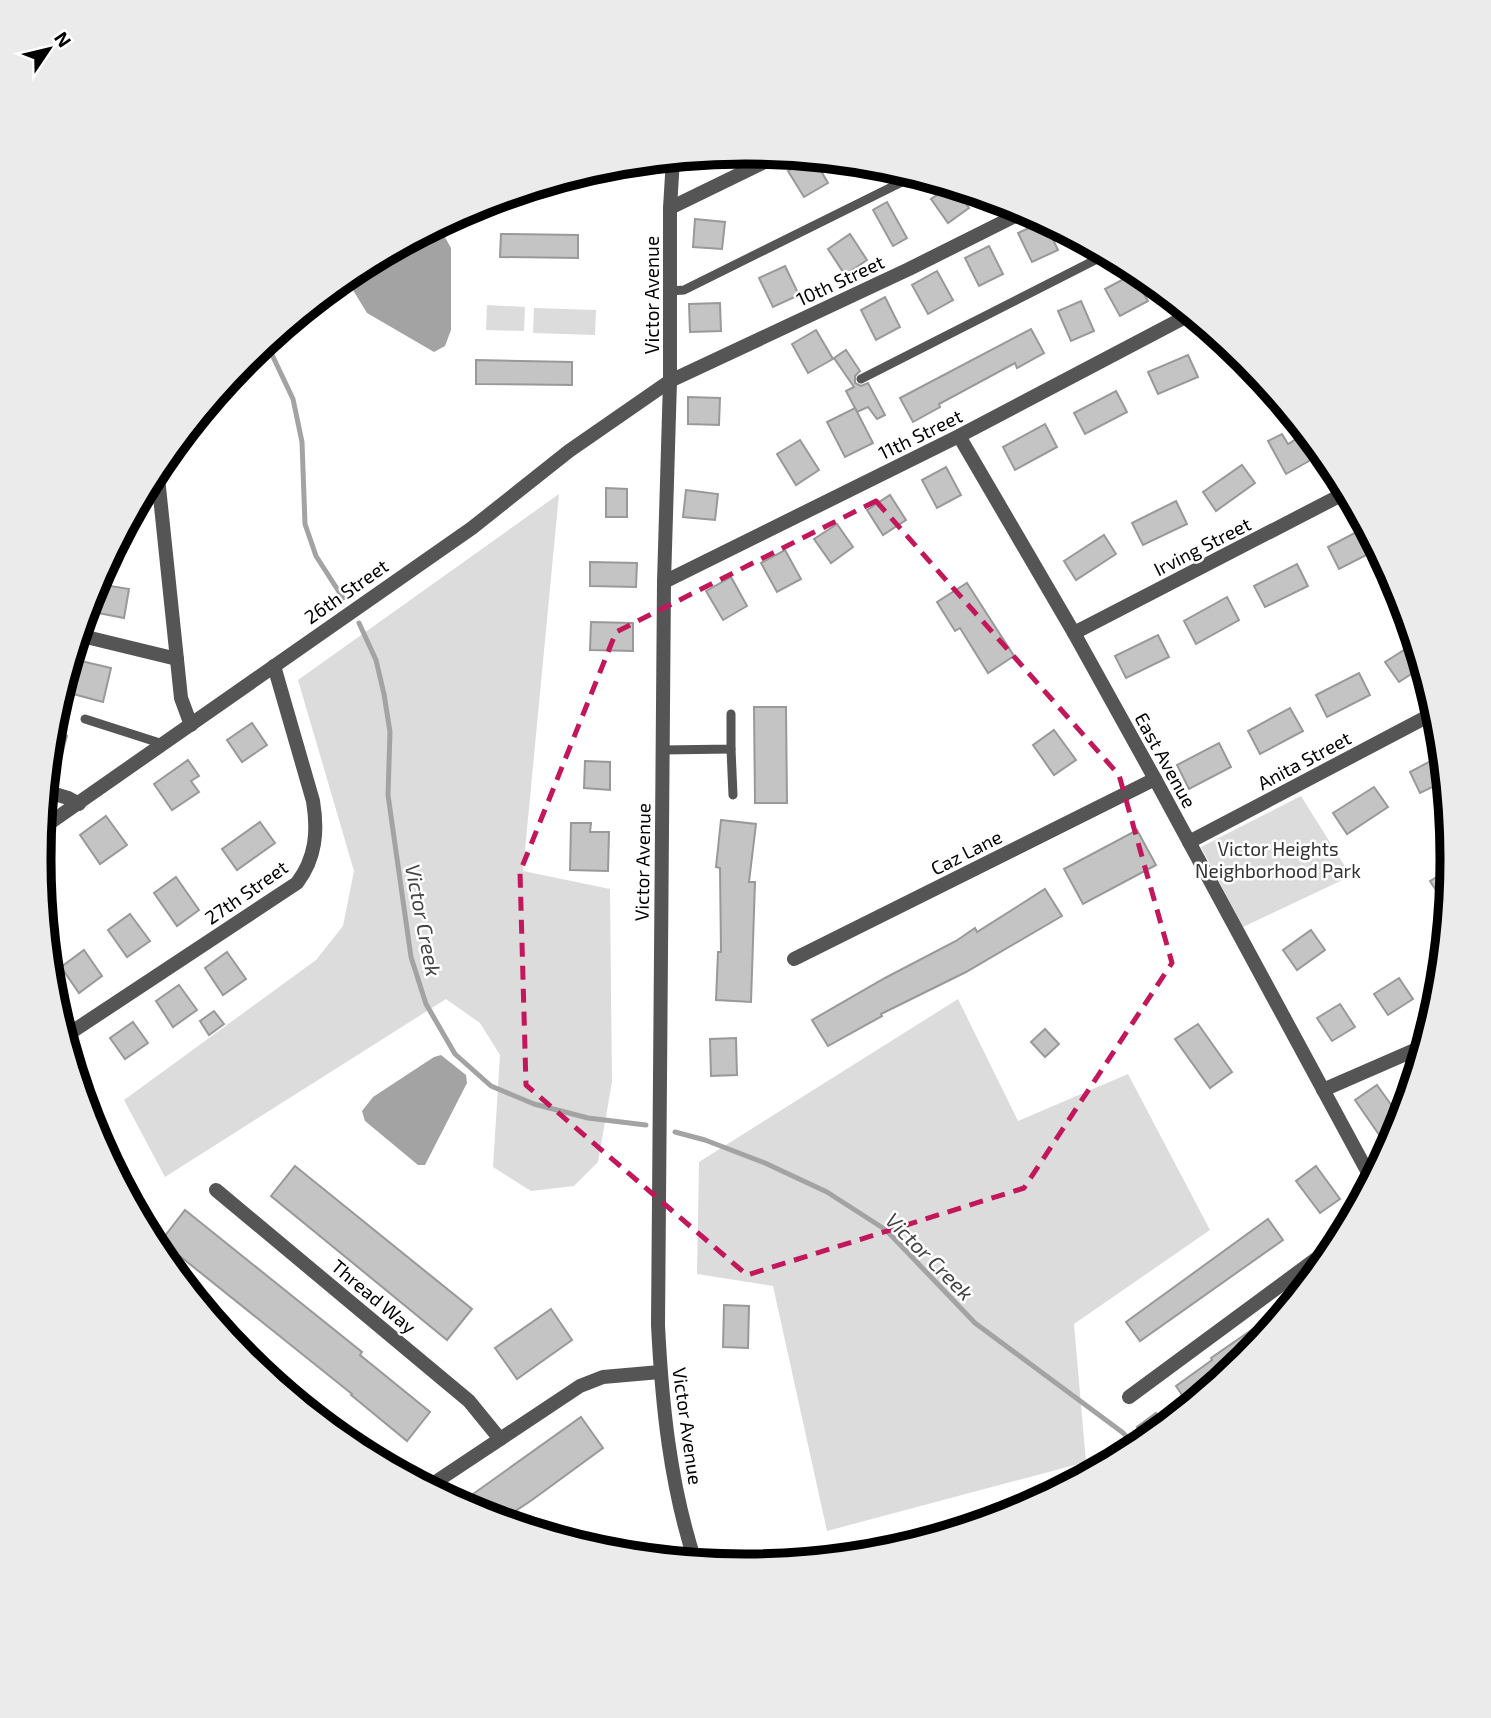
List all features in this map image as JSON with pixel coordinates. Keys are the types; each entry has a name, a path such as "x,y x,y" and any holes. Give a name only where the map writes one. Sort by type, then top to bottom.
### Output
{"street":[{"path":"670,208 759,165"},
{"name":"Victor Avenue","path":"672,168 664,582 658,1325 662,1396 671,1467 693,1551"},
{"name":"10th Street","path":"670,381 1012,217"},
{"name":"11th Street","path":"664,582 959,436 1182,319"},
{"name":"26th Street","path":"52,822 472,528 569,451 670,381"},
{"name":"East Avenue","path":"959,436 1074,633 1367,1170"},
{"path":"159,487 181,698 191,725"},
{"path":"156,493 160,494"},
{"name":"Irving Street","path":"1074,633 1338,497"},
{"path":"88,637 177,659"},
{"name":"27th Street","path":"72,1032 297,883 302,877 313,850 316,821 313,801 274,666"},
{"name":"Anita Street","path":"1189,842 1426,717"},
{"name":"Caz Lane","path":"794,959 1155,779"},
{"path":"54,794 79,804"},
{"path":"1322,1090 1413,1051"},
{"name":"Thread Way","path":"216,1190 469,1401 500,1439"},
{"path":"1129,1396 1310,1263"},
{"path":"437,1481 579,1385 603,1377 660,1372"}],"lane":[{"path":"670,291 684,290 901,183"},
{"path":"861,379 1097,259"},
{"path":"731,714 733,795"},
{"path":"85,719 164,744"},
{"path":"663,750 731,749"}],"highlighted area":[{"path":"876,501 1119,775 1172,963 1024,1188 747,1275 526,1085 520,872 616,632"}],"green space":[{"path":"487,305 525,307 524,331 486,330"},
{"path":"534,308 596,310 595,335 533,333"},
{"path":"559,494 523,871 610,889 612,1082 598,1162 574,1186 531,1191 493,1167 500,1055 480,1023 446,999 165,1177 124,1100 316,960 343,926 354,871 298,680"},
{"name":"Victor Heights Neighborhood Park","path":"1301,796 1351,876 1243,927 1201,847"},
{"path":"958,999 1018,1121 1128,1074 1210,1230 1074,1324 1086,1462 827,1531 773,1286 697,1274 699,1162"}],"shaded area":[{"path":"443,234 451,248 451,330 445,346 434,352 367,313 351,287 398,257"},
{"path":"441,1055 466,1075 467,1083 425,1165 418,1165 365,1121 362,1111 373,1097"}],"building":[{"path":"795,166 820,169 828,183 804,197 788,171"},
{"path":"940,193 963,199 969,208 948,223 931,199"},
{"path":"887,202 907,238 893,246 873,210"},
{"path":"695,219 725,222 722,249 693,247"},
{"path":"1032,227 1051,235 1058,250 1032,262 1018,233"},
{"path":"501,234 578,235 578,258 500,257"},
{"path":"850,234 867,260 845,275 828,249"},
{"path":"989,246 1003,274 979,286 965,258"},
{"path":"785,266 799,295 773,307 759,278"},
{"path":"937,271 953,300 928,314 912,285"},
{"path":"1126,278 1141,288 1148,301 1120,316 1105,289"},
{"path":"885,297 900,327 876,340 861,310"},
{"path":"1081,301 1094,331 1071,341 1058,311"},
{"path":"720,303 721,331 690,332 689,304"},
{"path":"1031,329 1044,353 1017,368 1015,363 939,404 940,407 913,422 900,398"},
{"path":"816,330 833,359 808,373 792,344"},
{"path":"846,350 860,371 855,376 855,383 861,386 868,383 885,415 877,419 868,407 857,412 846,391 854,387 834,358"},
{"path":"1188,355 1198,377 1158,394 1148,372"},
{"path":"476,360 572,362 572,385 476,384"},
{"path":"1116,391 1127,412 1085,434 1074,413"},
{"path":"688,397 720,398 719,425 688,424"},
{"path":"855,408 873,443 845,457 827,422"},
{"path":"1045,424 1057,447 1015,470 1003,447"},
{"path":"1282,434 1288,444 1298,438 1313,459 1286,474 1268,441"},
{"path":"800,440 819,470 796,485 777,454"},
{"path":"1242,465 1255,483 1216,511 1203,492"},
{"path":"946,467 961,495 937,508 922,480"},
{"path":"606,488 627,489 627,517 606,517"},
{"path":"686,490 718,494 715,520 683,517"},
{"path":"890,495 906,520 883,535 867,510"},
{"path":"1176,501 1187,524 1143,545 1132,523"},
{"path":"837,524 853,547 831,563 814,539"},
{"path":"1358,531 1370,553 1339,569 1328,547"},
{"path":"1104,535 1116,554 1076,580 1064,561"},
{"path":"785,550 801,579 777,592 761,563"},
{"path":"590,562 637,563 636,587 590,586"},
{"path":"1297,564 1308,586 1265,607 1254,586"},
{"path":"731,577 747,606 723,620 706,591"},
{"path":"967,583 1014,656 988,673 960,628 955,631 937,602"},
{"path":"107,585 129,589 124,618 97,613"},
{"path":"1227,597 1239,620 1196,644 1184,621"},
{"path":"591,622 633,623 633,651 590,650"},
{"path":"1158,635 1169,657 1126,678 1115,656"},
{"path":"1407,648 1415,672 1399,682 1385,662"},
{"path":"81,661 111,668 103,702 73,694"},
{"path":"1359,673 1370,695 1327,717 1316,695"},
{"path":"754,707 786,707 787,803 755,803"},
{"path":"1290,708 1303,731 1260,754 1248,731"},
{"path":"252,723 267,745 242,762 227,740"},
{"path":"1054,730 1076,760 1054,775 1033,745"},
{"path":"62,735 67,736 56,776"},
{"path":"1219,743 1231,767 1189,789 1177,765"},
{"path":"188,760 199,776 191,781 199,792 172,810 154,784"},
{"path":"1433,760 1436,785 1420,793 1410,772"},
{"path":"585,761 610,762 610,790 584,788"},
{"path":"1374,787 1388,807 1347,834 1333,813"},
{"path":"106,816 127,845 100,864 80,835"},
{"path":"721,820 756,824 749,882 755,882 751,1002 716,1000 718,952 721,952 720,868 716,867"},
{"path":"260,822 275,843 237,870 222,849"},
{"path":"571,823 591,823 590,832 609,832 608,871 570,870"},
{"path":"1137,830 1156,865 1083,904 1064,869"},
{"path":"1440,875 1439,895 1430,881"},
{"path":"176,877 199,910 177,926 154,893"},
{"path":"1045,889 1062,916 966,972 881,1014 882,1016 828,1046 812,1020 975,928 977,932"},
{"path":"130,914 150,941 127,957 108,930"},
{"path":"1311,930 1325,950 1297,970 1283,950"},
{"path":"84,950 102,976 79,993 61,967"},
{"path":"227,952 246,979 223,995 205,968"},
{"path":"1399,978 1413,999 1388,1015 1374,994"},
{"path":"179,985 197,1010 173,1027 156,1001"},
{"path":"1340,1004 1355,1027 1332,1041 1317,1018"},
{"path":"214,1011 224,1024 209,1035 200,1021"},
{"path":"133,1022 148,1043 125,1059 110,1038"},
{"path":"1198,1024 1232,1072 1210,1088 1175,1039"},
{"path":"1045,1029 1059,1044 1045,1057 1031,1042"},
{"path":"736,1038 737,1075 711,1076 710,1039"},
{"path":"1377,1085 1393,1108 1381,1138 1355,1100"},
{"path":"295,1166 472,1309 447,1340 271,1196"},
{"path":"1316,1166 1340,1199 1320,1213 1296,1181"},
{"path":"185,1210 362,1352 360,1355 430,1412 407,1441 171,1249 164,1238"},
{"path":"1268,1219 1283,1240 1140,1341 1126,1322"},
{"path":"724,1305 749,1306 748,1348 723,1347"},
{"path":"551,1309 572,1340 517,1379 495,1348"},
{"path":"1264,1322 1237,1350 1184,1397 1176,1386 1212,1360 1211,1358"},
{"path":"1156,1413 1159,1417 1140,1431 1137,1427"},
{"path":"581,1417 603,1448 512,1513 470,1496"}],"waterway":[{"name":"Victor Creek","path":"271,352 293,399 302,442 305,524 316,556 343,598"},
{"name":"Victor Creek","path":"359,623 376,660 384,694 390,732 388,795 411,957 426,1004 455,1054 491,1086 534,1104 588,1118 646,1125"},
{"name":"Victor Creek","path":"675,1132 705,1140 765,1163 827,1192 886,1230 975,1323 1129,1438"}]}
